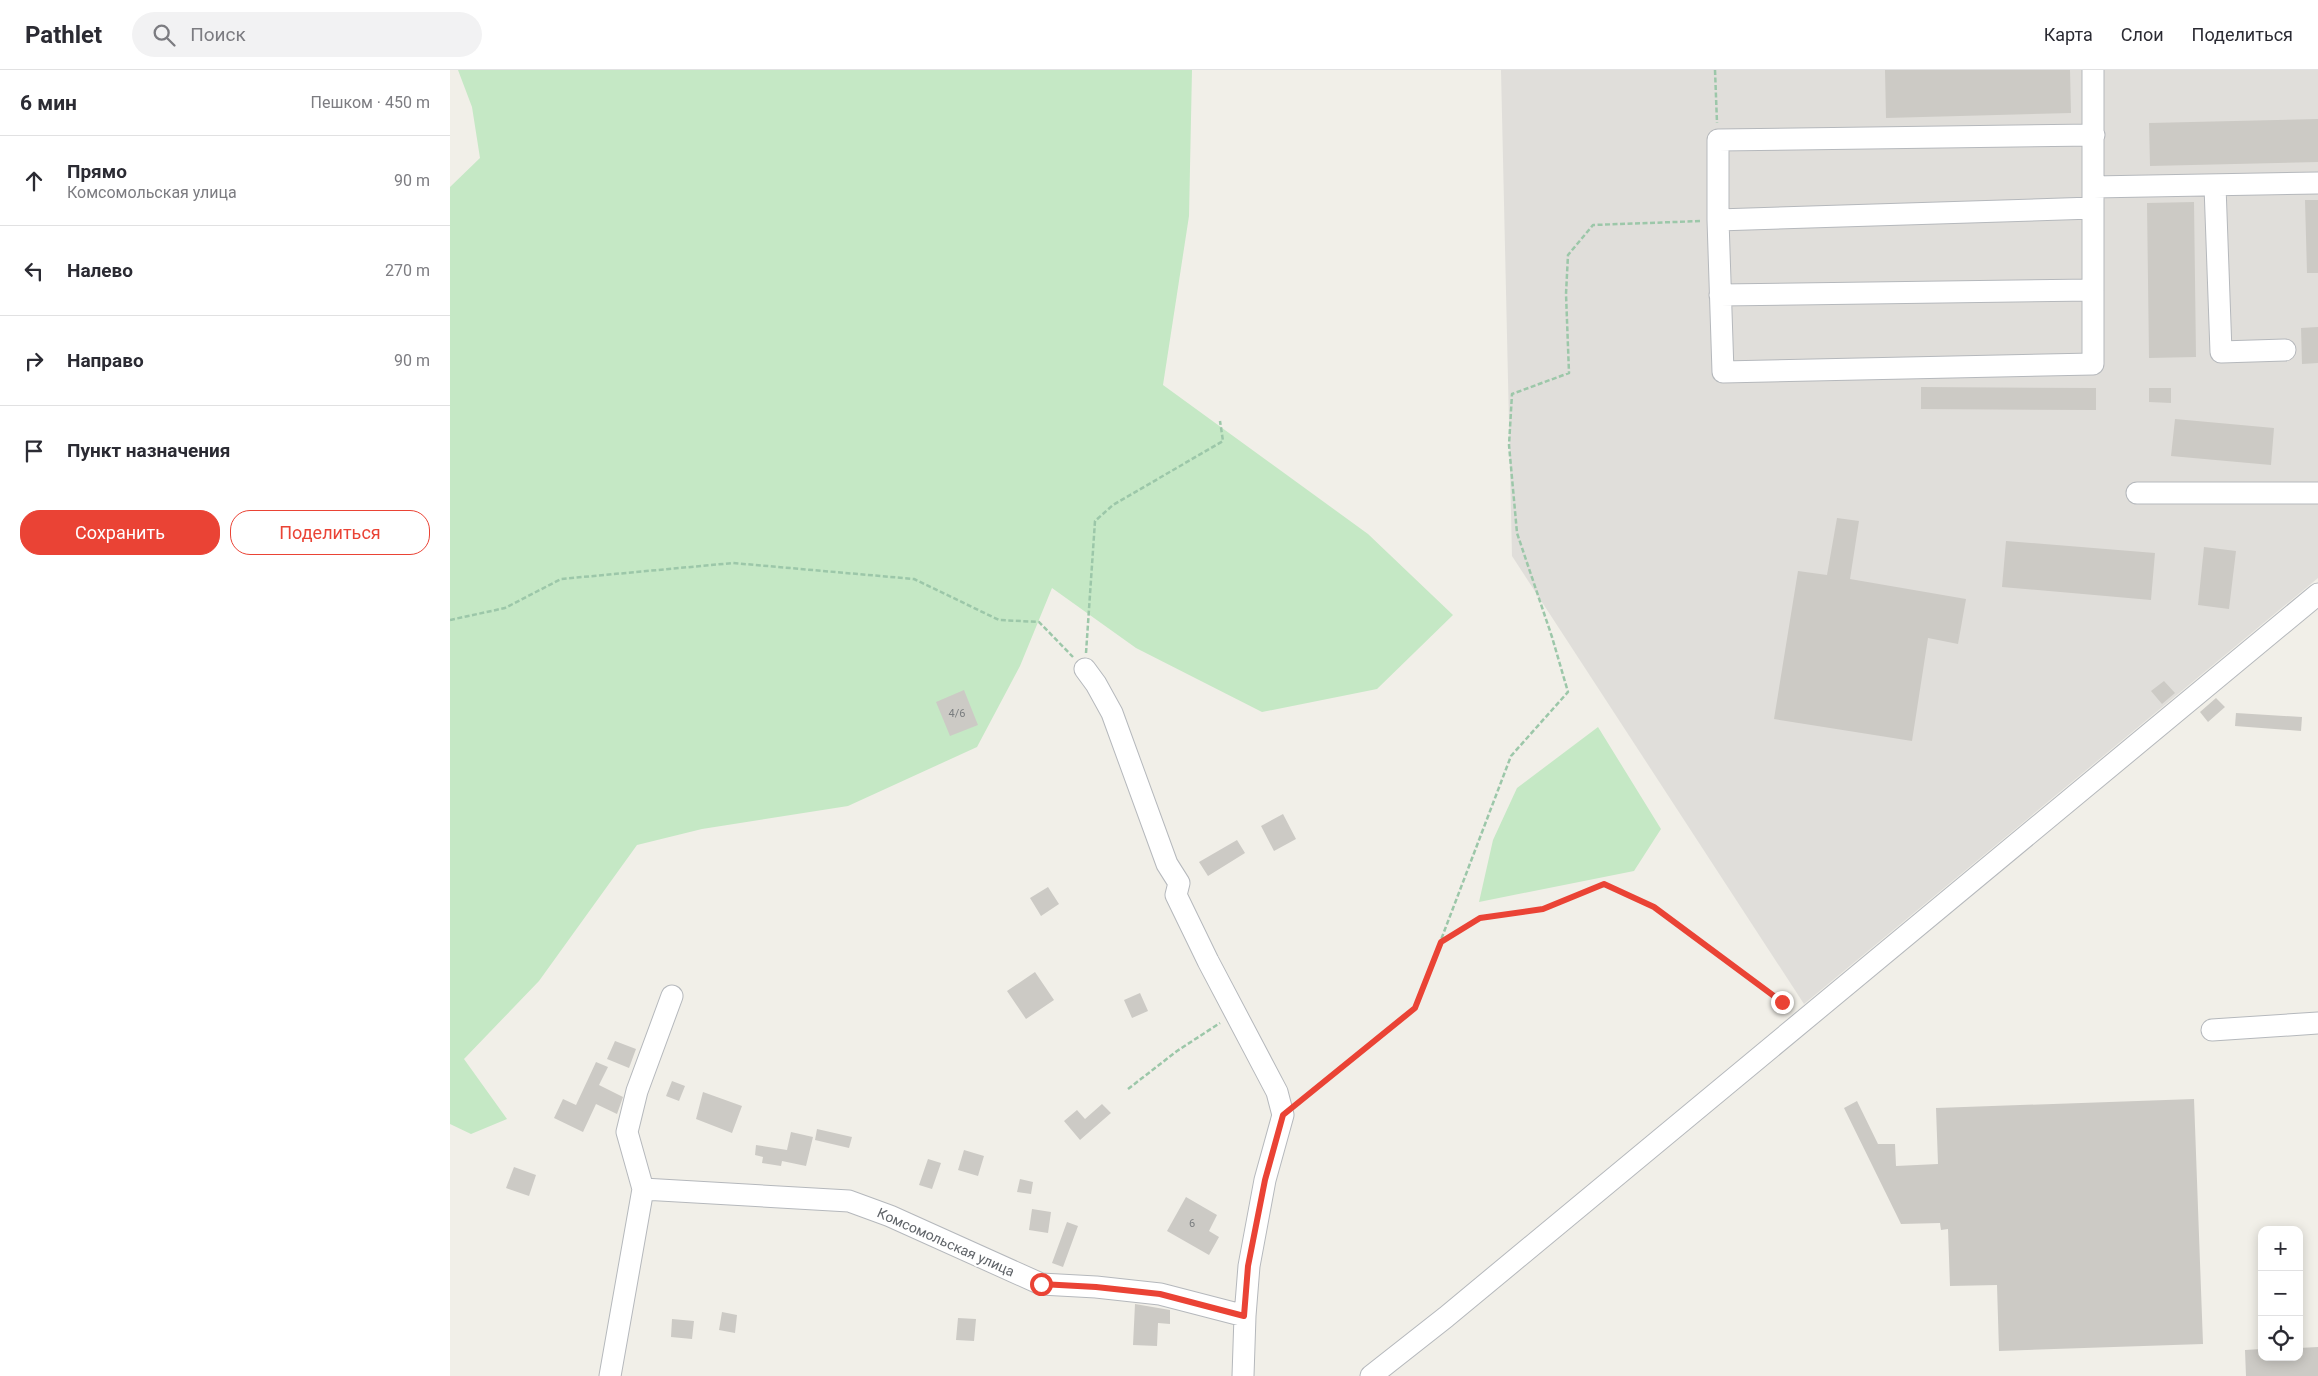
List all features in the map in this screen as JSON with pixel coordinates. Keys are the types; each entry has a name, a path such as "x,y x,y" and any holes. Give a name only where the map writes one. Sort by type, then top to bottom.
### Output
{"street":[{"path":"2093,70 2094,135 2093,364 1723,372 1718,220 1718,140 2094,135"},
{"path":"2093,187 2318,183"},
{"path":"2215,186 2221,352 2285,350"},
{"path":"1718,220 2093,208"},
{"path":"1720,295 2093,290"},
{"path":"2137,493 2318,493"},
{"path":"1371,1376 1446,1317 2318,594"},
{"path":"1085,669 1096,684 1112,713 1167,864 1179,883 1176,895 1277,1092 1283,1115 1265,1180 1248,1266 1244,1316 1243,1376"},
{"path":"610,1376 643,1189 627,1132 637,1091 672,996"},
{"path":"2212,1030 2318,1023"},
{"name":"Комсомольская улица","path":"643,1189 850,1201 890,1216 1041,1284 1096,1287 1160,1294 1244,1316"}],"path":[{"path":"1714,70 1718,140"},
{"path":"1283,1115 1415,1008 1511,756 1568,692 1552,637 1517,533 1509,445 1512,394 1569,373 1566,294 1568,255 1593,225 1718,220"},
{"path":"1085,669 1095,521 1113,505 1222,441 1220,421"},
{"path":"450,620 505,608 561,579 733,563 914,579 999,620 1039,622 1085,669"},
{"path":"1441,942 1480,918 1543,909 1604,884 1654,907 1782,1002 1799,1024"},
{"path":"1128,1089 1177,1051 1236,1012"}],"shaded area":[{"path":"1501,70 2318,70 2318,578 1804,1004 1512,556"}],"green space":[{"path":"458,70 1192,70 1189,216 1163,385 1368,534 1453,615 1377,689 1262,712 1136,648 1052,588 1020,666 977,747 848,806 702,829 637,845 539,981 464,1059 507,1119 471,1134 450,1124 450,187 480,158 472,107"},
{"path":"1598,727 1661,829 1634,871 1479,902 1493,840 1517,788"}],"building":[{"path":"1885,70 2070,70 2071,113 1886,118"},
{"path":"2318,119 2318,162 2150,166 2149,123"},
{"path":"2305,200 2318,200 2318,273 2307,273"},
{"path":"2194,202 2196,357 2149,358 2147,203"},
{"path":"2318,327 2318,363 2302,364 2301,328"},
{"path":"1921,387 2096,388 2096,410 1921,409"},
{"path":"2149,388 2171,388 2171,403 2149,402"},
{"path":"2175,419 2274,428 2271,465 2171,456"},
{"path":"1837,518 1859,521 1850,579 1966,599 1958,644 1928,638 1912,741 1774,719 1798,571 1827,575"},
{"path":"2006,541 2155,553 2151,600 2002,587"},
{"path":"2204,547 2236,551 2229,609 2198,605"},
{"path":"2164,681 2175,693 2162,704 2151,691"},
{"path":"964,690 978,725 950,736 936,702"},
{"path":"2216,698 2225,707 2208,722 2200,712"},
{"path":"2236,713 2302,717 2301,731 2235,726"},
{"path":"1283,814 1296,839 1274,851 1261,826"},
{"path":"1237,840 1245,853 1208,876 1199,862"},
{"path":"1048,887 1059,904 1041,916 1030,898"},
{"path":"1035,972 1054,1000 1026,1019 1007,991"},
{"path":"1140,993 1148,1011 1132,1018 1124,1000"},
{"path":"615,1041 636,1049 629,1068 607,1059"},
{"path":"596,1062 608,1067 599,1085 623,1097 617,1114 596,1104 583,1132 554,1118 563,1099 576,1105"},
{"path":"672,1081 685,1086 679,1101 666,1096"},
{"path":"703,1092 742,1106 732,1133 696,1119"},
{"path":"2194,1099 2203,1344 1999,1351 1997,1285 1950,1286 1948,1229 1941,1230 1940,1223 1901,1224 1844,1108 1857,1101 1878,1144 1895,1144 1896,1166 1938,1164 1936,1108"},
{"path":"1102,1104 1111,1113 1080,1140 1064,1121 1077,1110 1085,1119"},
{"path":"817,1129 852,1137 849,1148 815,1140"},
{"path":"791,1132 813,1137 806,1166 782,1161 781,1166 762,1163 763,1157 755,1155 756,1145 787,1150"},
{"path":"964,1150 984,1156 978,1176 958,1170"},
{"path":"928,1159 941,1163 932,1189 919,1185"},
{"path":"514,1167 536,1175 529,1196 506,1188"},
{"path":"1020,1179 1033,1182 1031,1194 1017,1192"},
{"path":"1186,1197 1217,1215 1209,1231 1219,1237 1209,1255 1167,1231"},
{"path":"1032,1209 1051,1212 1048,1233 1029,1230"},
{"path":"1067,1222 1078,1226 1063,1267 1052,1263"},
{"path":"1135,1304 1170,1310 1170,1324 1158,1323 1157,1346 1133,1345"},
{"path":"722,1312 737,1315 735,1333 719,1330"},
{"path":"958,1318 976,1319 974,1341 956,1340"},
{"path":"672,1319 694,1321 692,1339 671,1337"},
{"path":"2318,1347 2318,1376 2246,1376 2245,1350 2258,1349 2258,1361 2303,1361 2303,1348"}],"route":[{"path":"1041,1284 1096,1287 1160,1294 1244,1316 1248,1266 1265,1180 1283,1115 1415,1008 1441,942 1480,918 1543,909 1604,884 1654,907 1782,1002"}]}
